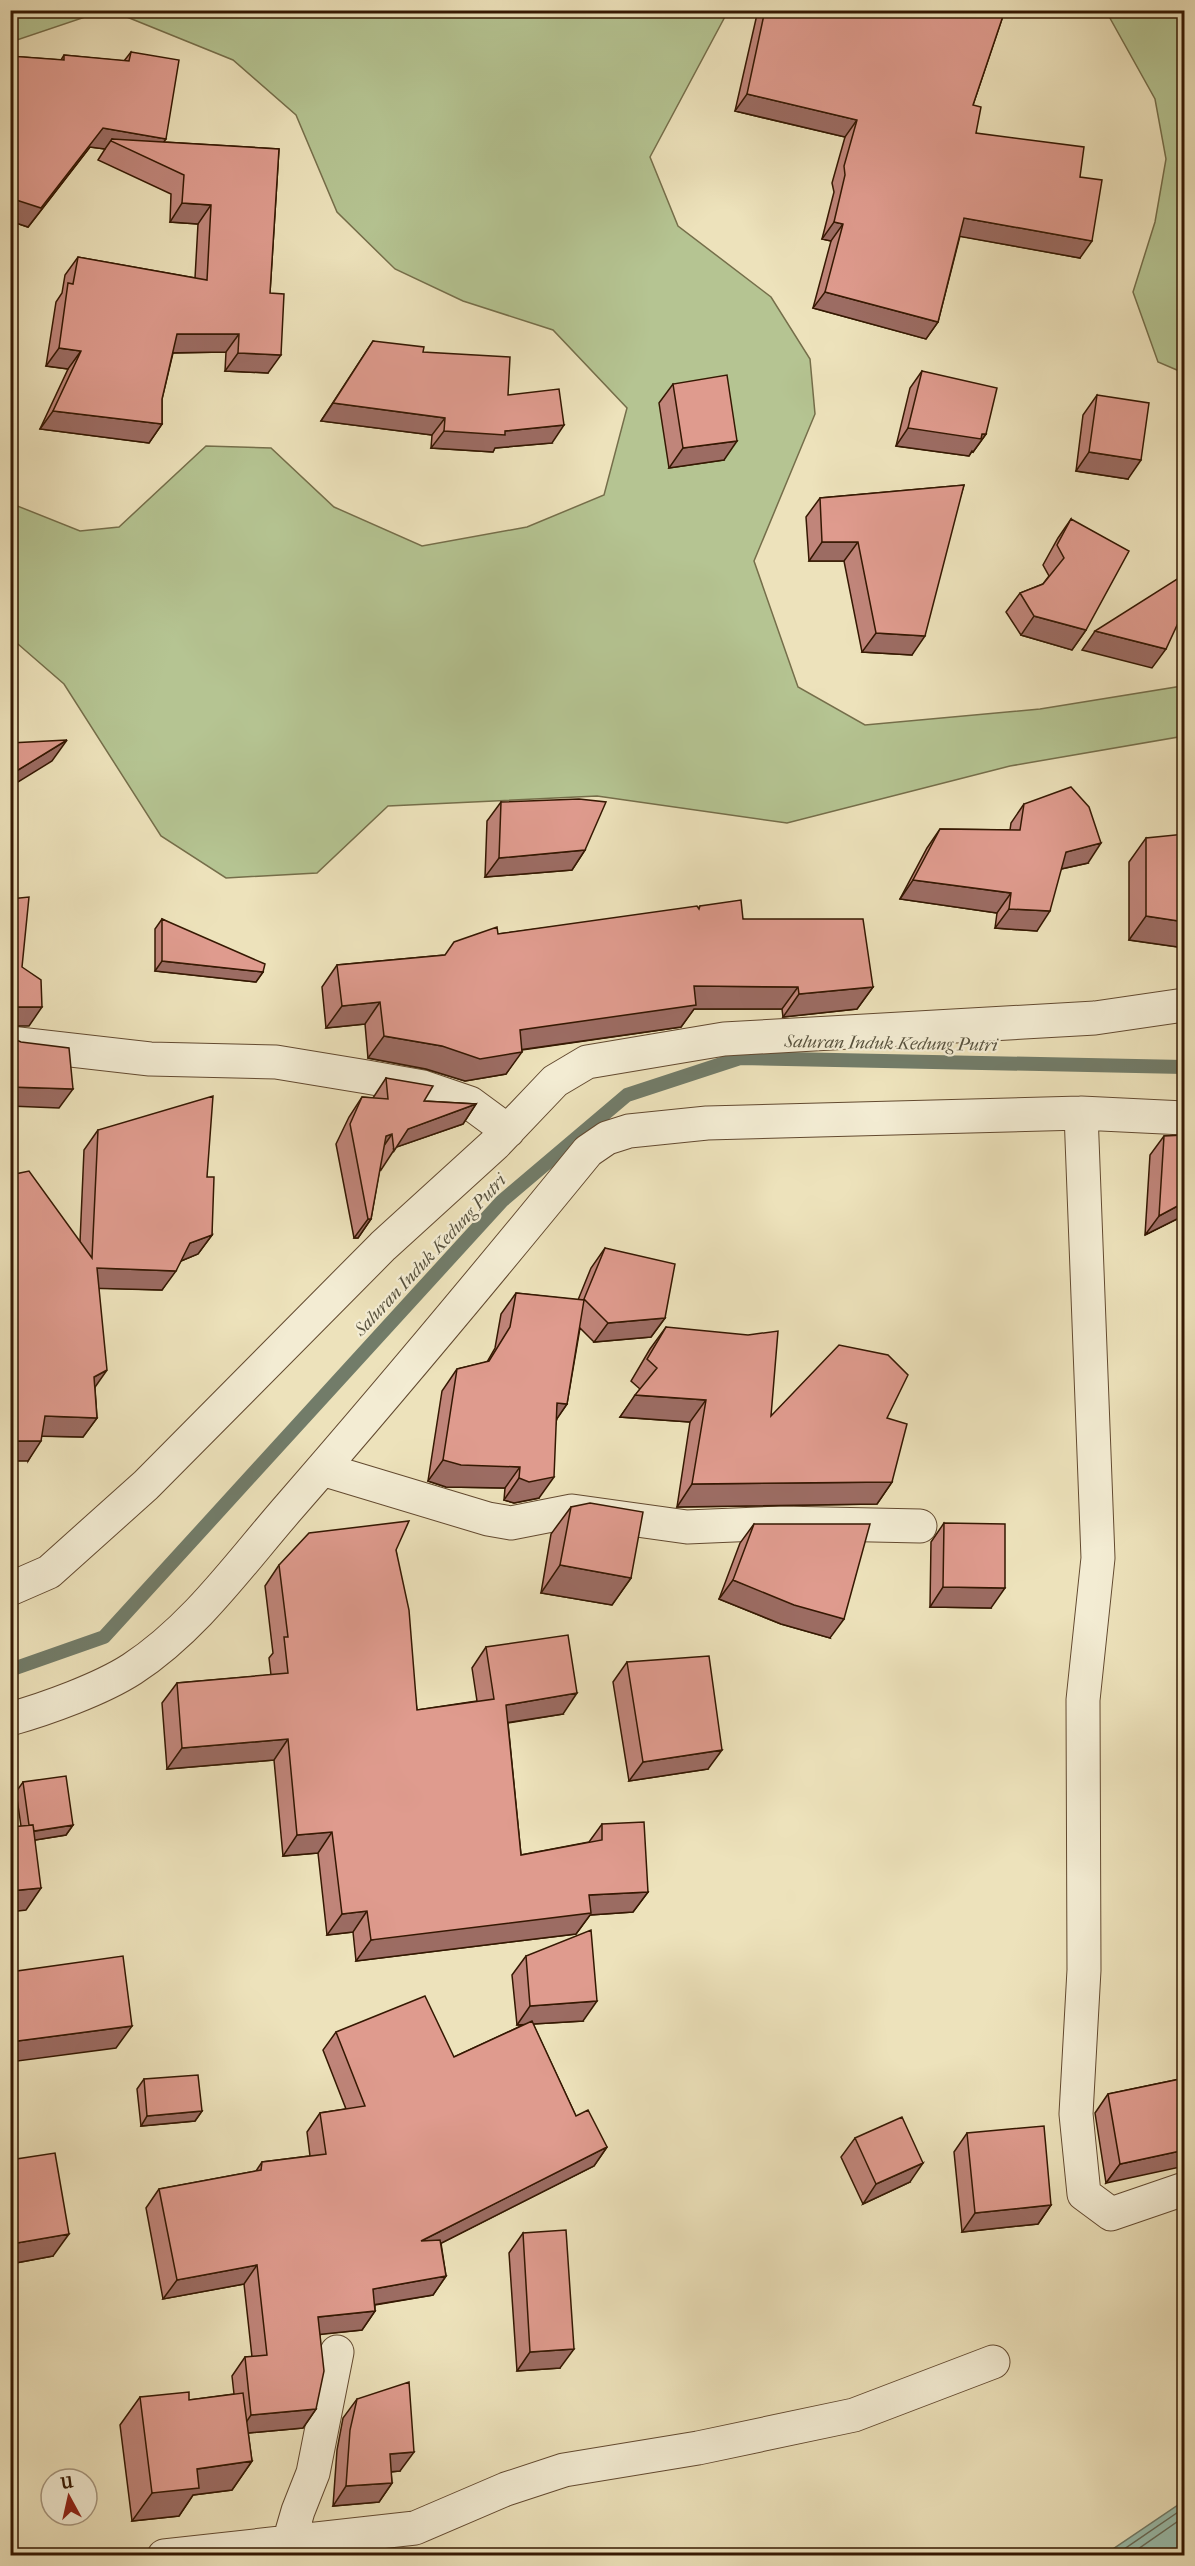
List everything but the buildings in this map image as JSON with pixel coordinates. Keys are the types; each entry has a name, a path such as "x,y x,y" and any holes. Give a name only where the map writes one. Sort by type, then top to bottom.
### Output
{"street":[{"path":"10,1589 49,1572 146,1485 383,1246 508,1131 555,1081 587,1062 724,1039 1095,1018 1185,1005"},
{"path":"10,1043 150,1059 276,1062 367,1077 423,1087 470,1103 508,1131"},
{"path":"1081,1113 1098,1558 1083,1700 1084,1970 1076,2114 1084,2194 1111,2214 1185,2189"},
{"path":"10,1719 46,1709 131,1670 165,1644 195,1615 474,1291 588,1151 607,1138 629,1131 707,1123 1081,1113 1185,1118"},
{"path":"322,1469 511,1524 572,1510 687,1527 780,1523 920,1526"},
{"path":"289,2542 298,2511 313,2474 337,2352"},
{"path":"164,2556 415,2528 506,2489 564,2470 698,2448 854,2415 993,2362"}],"green space":[{"path":"11,10 103,10 103,11 11,42"},
{"path":"112,11 728,11 650,157 678,226 771,297 810,359 815,414 754,561 798,687 865,725 1040,709 1182,686 1184,683 1184,736 1010,766 787,823 597,796 388,806 317,873 226,878 161,836 64,684 11,638 10,503 80,531 119,527 206,446 271,448 334,507 422,546 527,527 604,495 627,408 553,330 463,301 395,269 337,212 296,115 233,60"},
{"path":"1106,11 1184,11 1184,373 1158,362 1133,292 1155,222 1166,159 1155,99"}],"water":[{"path":"1184,2501 1184,2555 1104,2555"}],"waterway":[{"name":"Saluran Induk Kedung Putri","path":"10,1670 104,1637 502,1201 627,1095 740,1058 1184,1067"}]}
